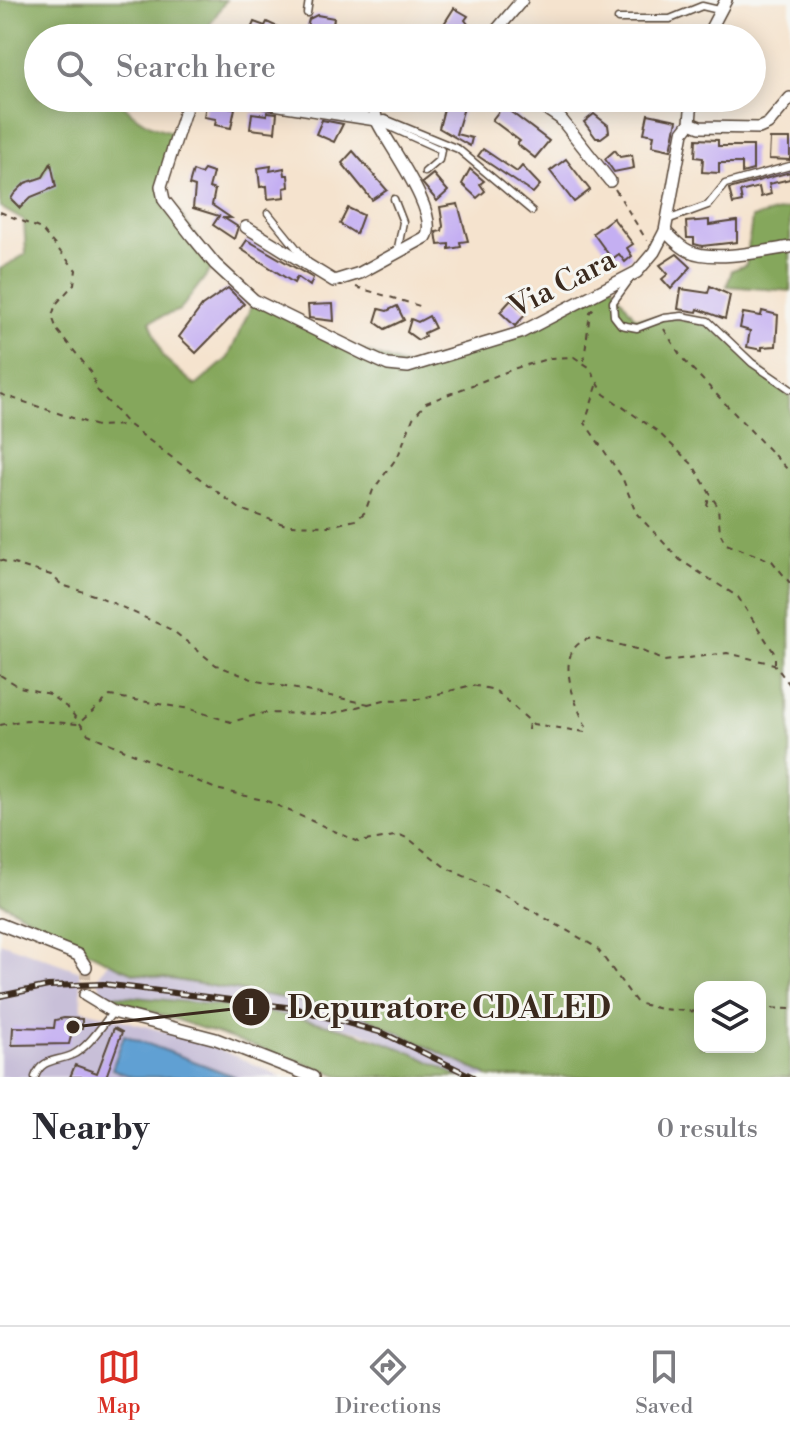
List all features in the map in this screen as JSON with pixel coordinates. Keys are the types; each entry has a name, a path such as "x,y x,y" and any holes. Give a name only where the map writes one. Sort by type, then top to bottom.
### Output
{"street":[{"path":"502,24 522,0"},
{"path":"713,24 723,5"},
{"path":"690,123 700,127 759,128 768,124 790,98"},
{"name":"Via Cara","path":"185,112 161,193 169,208 215,264 254,300 388,365 423,365 520,333 632,276 654,252 666,225 683,132 690,123 691,112"},
{"path":"325,112 376,120"},
{"path":"246,227 331,280 347,278 426,237 429,225 408,174 376,120 375,112"},
{"path":"551,112 561,119 610,181"},
{"path":"666,225 688,251 700,254 760,252 790,247"},
{"path":"0,924 78,955 86,967"},
{"path":"85,995 113,1012 216,1039 313,1077"}],"lane":[{"path":"307,13 309,0"},
{"path":"618,19 670,19 702,6 723,5"},
{"path":"376,120 385,119 458,149 532,211"},
{"path":"376,120 407,138 441,150 439,160 425,172"},
{"path":"666,225 703,208 728,183 790,166"},
{"path":"394,199 403,222 397,253"},
{"path":"268,213 315,270"},
{"path":"632,276 629,285 615,297 614,316 621,325 632,329 682,316 708,321 752,363 790,389"},
{"path":"35,1077 50,1059 72,1055 83,1046 113,1012"}],"path":[{"path":"610,181 654,252"},
{"path":"0,212 41,229 76,270 74,284 56,304 53,324 92,373 96,389 129,425 240,509 286,525 345,524 365,512 373,490 398,456 413,418 426,403 551,358 574,357 584,362 597,385 685,457 718,507 720,533 726,544 772,561 790,583"},
{"path":"347,278 350,285 423,307"},
{"path":"584,362 590,312 597,306"},
{"path":"659,320 682,358 790,472"},
{"path":"597,385 585,423 622,477 636,513 680,560 738,597 775,654 774,664"},
{"path":"0,394 97,426 129,425"},
{"path":"707,506 710,491"},
{"path":"0,560 51,575 62,585 100,597 172,630 200,655 230,671 257,681 370,704"},
{"path":"0,725 26,720 78,724 110,696 190,709 231,722 264,713 329,714 384,700 419,699 472,685 495,690 537,725 588,731 568,679 569,662 587,639 632,647 664,661 682,661 721,651 774,664 790,685"},
{"path":"0,675 20,687 49,694 69,709 88,734 216,789 267,801 359,842 400,835 409,839 445,867 508,897 596,947 637,1003 694,1012"},
{"path":"528,730 529,720"},
{"path":"766,1008 790,1009"}],"shaded area":[{"path":"0,942 80,971 82,1009 203,1042 283,1077 0,1077"},
{"path":"108,963 134,973 331,1006 367,1017 490,1077 459,1077 366,1033 321,1022 101,994 98,977"}],"green space":[{"path":"0,0 226,0 210,24 24,24 24,112 130,112 144,122 177,133 161,186 215,264 180,310 150,321 163,357 196,386 228,358 254,300 339,342 408,367 520,333 611,284 635,317 690,321 728,339 790,396 790,1077 490,1077 366,1017 331,1006 134,973 83,949 0,902 0,269 26,254 24,221 0,207"},
{"path":"790,208 790,291 727,286 732,270 746,265 752,218"},
{"path":"101,994 239,1008 330,1026 418,1056 459,1077 344,1077"}],"water":[{"path":"124,1035 236,1077 132,1077 112,1069"}],"building":[{"path":"454,8 468,16 465,20 468,24 444,24"},
{"path":"317,15 334,18 333,24 308,24 309,19"},
{"path":"205,112 234,112 231,128 215,125 216,119 204,117"},
{"path":"267,112 277,113 275,132 250,129 252,113 267,115"},
{"path":"443,112 463,112 456,134 472,138 470,146 439,128"},
{"path":"498,112 511,112 549,141 535,158 517,144 520,141 492,120"},
{"path":"594,114 608,125 609,132 601,138 596,138 584,122"},
{"path":"648,114 677,120 671,150 652,146 654,135 644,133"},
{"path":"322,120 343,124 334,142 316,134"},
{"path":"696,139 718,140 718,146 753,146 753,170 742,173 742,163 719,163 719,173 702,172 703,158 695,157"},
{"path":"770,139 790,139 790,160 769,159"},
{"path":"483,149 517,172 522,166 540,185 533,193 478,156"},
{"path":"615,150 620,157 632,155 634,168 614,172 605,159"},
{"path":"353,151 387,190 372,200 342,163"},
{"path":"566,159 590,190 574,202 550,171"},
{"path":"51,163 56,187 31,197 20,208 11,199 14,194 25,183 43,177"},
{"path":"271,166 270,171 284,168 285,175 288,175 289,187 284,188 285,197 268,199 267,186 260,187 258,168"},
{"path":"470,169 484,181 480,184 485,191 477,198 462,184"},
{"path":"204,170 213,173 209,188 215,190 212,205 238,227 234,239 213,225 219,216 193,208 195,187 189,185 193,171 201,174"},
{"path":"790,172 790,179 769,184 771,194 761,197 759,187 740,192 742,202 733,204 729,189"},
{"path":"433,174 448,191 437,201 422,183"},
{"path":"458,204 468,241 460,242 461,247 449,249 449,244 438,245 436,232 442,231 443,226 440,207"},
{"path":"348,208 363,215 356,234 340,224"},
{"path":"613,218 633,244 627,248 632,256 625,262 619,254 612,259 593,233"},
{"path":"709,220 709,225 737,221 737,242 702,246 694,244 694,238 687,238 686,222"},
{"path":"247,240 313,278 310,286 297,277 294,283 241,249"},
{"path":"677,254 691,267 671,289 662,279 668,274 660,265"},
{"path":"710,286 730,295 725,319 698,309 697,312 678,309 681,289 708,293"},
{"path":"228,288 244,304 196,353 179,337 202,306"},
{"path":"511,300 526,314 515,326 500,312"},
{"path":"333,304 334,321 309,318 308,305"},
{"path":"397,306 404,320 385,329 375,322 379,309 387,311"},
{"path":"762,311 778,315 776,346 762,347 762,350 747,347 750,331 740,328 743,313 761,316"},
{"path":"429,316 435,328 424,333 425,336 418,340 407,332 411,319 418,322"},
{"path":"82,1019 82,1029 73,1028 69,1044 12,1045 13,1027 54,1028 55,1020"},
{"path":"114,1028 122,1032 106,1077 70,1077 75,1065 97,1073"}],"tunnel":[{"path":"85,995 86,967"}],"railway":[{"path":"0,996 48,986 103,984 294,1008 383,1033 473,1077"}],"place":[{"name":"Depuratore CDALED","path":"73,1027"}]}
